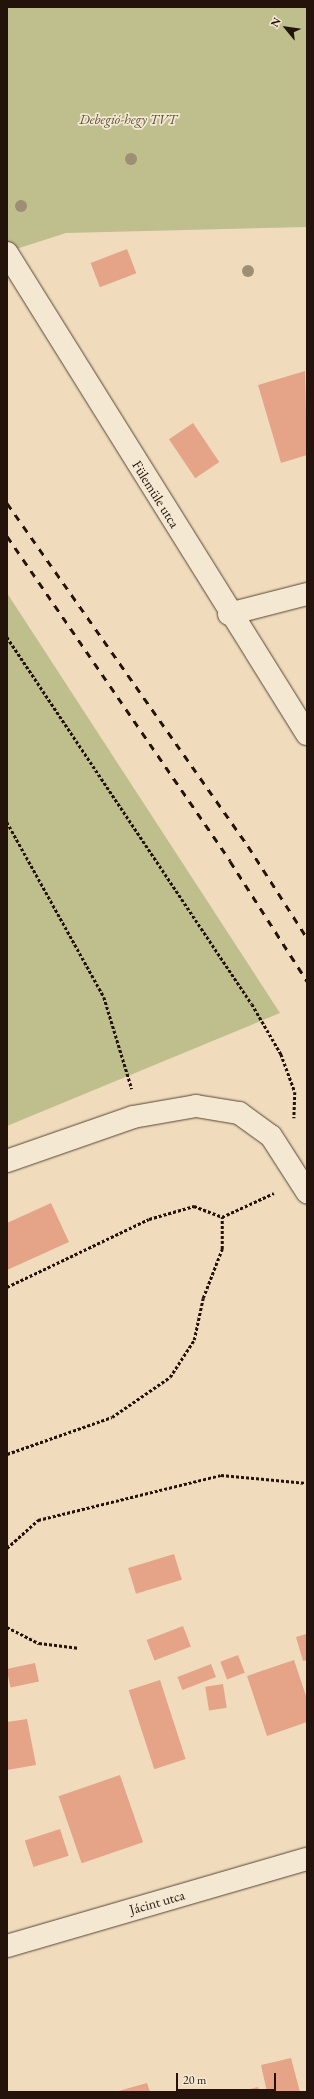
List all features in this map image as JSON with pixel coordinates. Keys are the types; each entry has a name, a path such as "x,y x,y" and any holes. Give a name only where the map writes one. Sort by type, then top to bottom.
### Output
{"street":[{"name":"Fülemüle utca","path":"7,253 229,614 307,734"},
{"path":"229,614 307,594"},
{"path":"7,1160 133,1117 196,1106 239,1113 271,1136 305,1188"},
{"name":"Jácint utca","path":"7,1946 307,1859"}],"path":[{"path":"7,637 252,1004 281,1054 295,1092 294,1122"},
{"path":"7,822 104,997 132,1080 133,1117"},
{"path":"7,1287 149,1219 194,1206 222,1217 270,1194 305,1188"},
{"path":"7,1454 112,1417 170,1377 194,1340 203,1298 222,1249 222,1217"},
{"path":"7,1548 38,1520 221,1475 307,1483"},
{"path":"7,1627 39,1643 78,1648"}],"green space":[{"name":"Debegió-hegy TVT","path":"7,7 307,7 307,227 66,233 7,252"},
{"path":"7,593 280,1013 7,1126"}],"building":[{"path":"127,249 136,273 100,287 91,263"},
{"path":"305,371 307,455 281,463 258,385"},
{"path":"193,423 219,462 195,478 169,439"},
{"path":"51,1203 69,1242 7,1270 7,1223"},
{"path":"174,1554 182,1580 136,1594 128,1568"},
{"path":"183,1626 191,1647 154,1661 147,1640"},
{"path":"306,1634 307,1660 303,1661 296,1637"},
{"path":"238,1655 245,1673 227,1680 220,1662"},
{"path":"294,1660 307,1699 307,1722 267,1736 247,1676"},
{"path":"35,1663 39,1682 11,1688 7,1669"},
{"path":"211,1664 216,1677 182,1690 177,1677"},
{"path":"160,1680 186,1759 154,1769 129,1690"},
{"path":"223,1684 227,1708 209,1711 205,1687"},
{"path":"27,1719 36,1765 7,1770 7,1722"},
{"path":"120,1775 143,1842 82,1863 59,1796"},
{"path":"60,1829 69,1856 33,1867 25,1840"},
{"path":"291,2058 300,2092 267,2092 261,2065"},
{"path":"147,2083 150,2092 115,2092"},
{"path":"258,2087 260,2092 242,2091"}],"railway":[{"path":"7,503 248,846 307,938"},
{"path":"7,536 230,861 307,981"}]}
